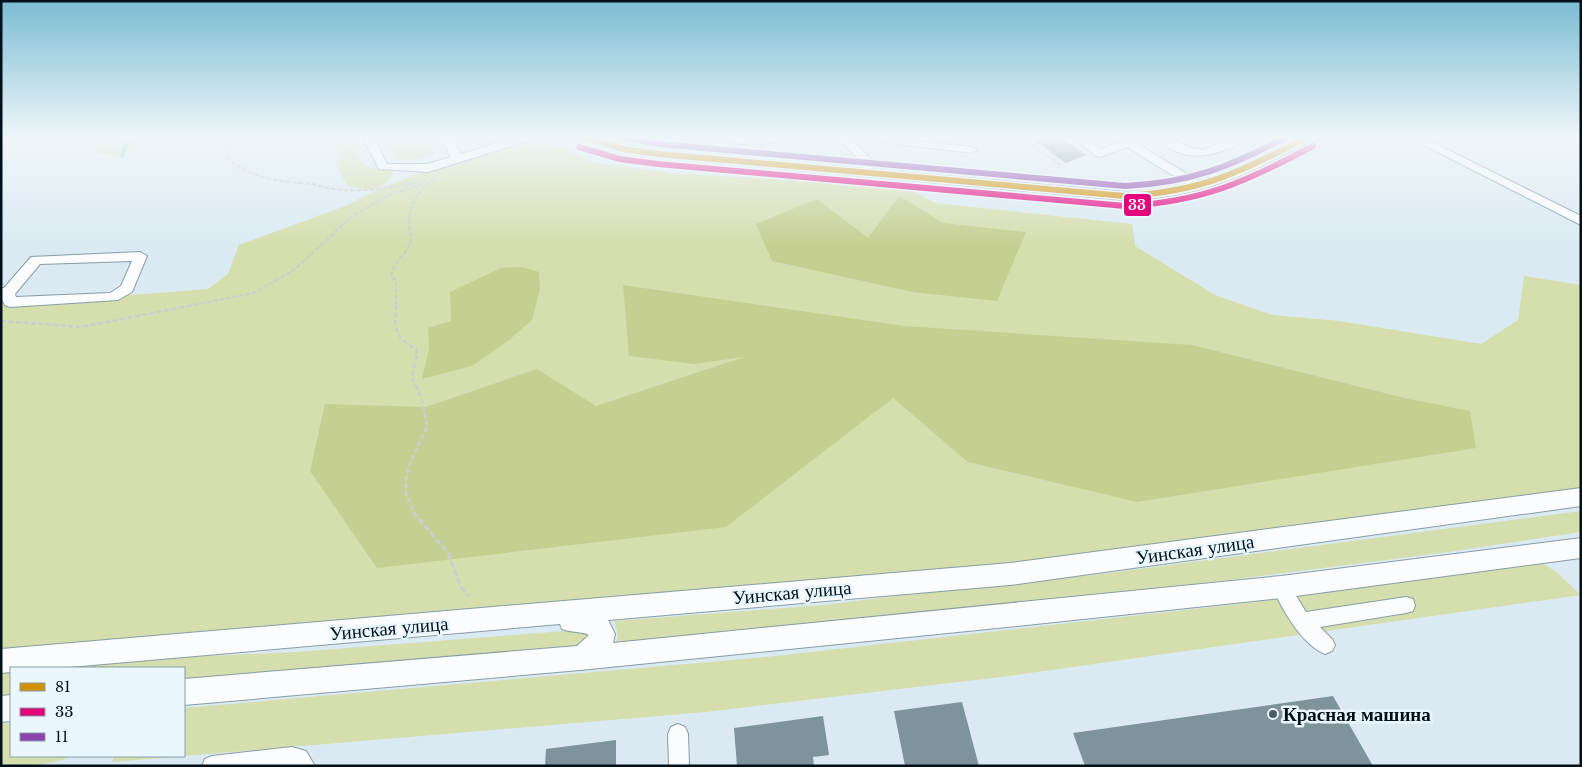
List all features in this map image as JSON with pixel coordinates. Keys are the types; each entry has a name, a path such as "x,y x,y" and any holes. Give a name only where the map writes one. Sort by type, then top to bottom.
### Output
{"main road":[{"name":"Уинская улица","path":"1,661 1010,574 1581,497"},
{"path":"185,692 580,658 1017,616 1281,587 1581,548"},
{"path":"226,641 287,644 581,620 592,622 599,626 602,637 595,649 580,658"}],"street":[{"path":"876,173 1125,196 1152,196 1200,188 1237,173"},
{"path":"1175,173 1200,188"},
{"path":"1485,173 1581,221"},
{"path":"140,256 127,289 113,297 10,302 4,293 36,260 140,256"},
{"path":"1281,587 1301,621 1325,645"},
{"path":"1301,621 1406,605"},
{"path":"678,734 679,766"},
{"path":"212,766 292,757 300,758 305,766"}],"path":[{"path":"253,173 281,182 316,184 336,189 385,188 414,183 440,173"},
{"path":"1,321 80,327 254,293 294,270 352,216 391,194 428,183 436,178"},
{"path":"428,183 411,202 408,222 412,239 406,250 397,258 392,266 391,277 396,280 393,322 396,331 405,344 416,349 417,355 412,377 417,386 418,393 425,404 427,428 411,460 406,475 406,490 408,502 417,518 447,551 456,572 459,588 469,597"}],"green space":[{"path":"341,173 394,173 387,182 376,188 364,189 347,186"},
{"path":"420,173 670,173 876,185 910,190 935,203 1132,224 1135,246 1215,295 1272,315 1339,321 1481,344 1518,320 1524,276 1581,285 1581,489 997,569 1,652 1,305 208,289 228,274 239,245 345,206 379,189"},
{"path":"899,196 943,223 1026,232 997,301 912,292 772,261 756,224 817,199 868,238"},
{"path":"522,267 539,272 540,289 532,320 509,340 472,366 422,379 429,349 428,328 451,321 450,292 501,268"},
{"path":"623,285 904,326 1192,345 1405,398 1470,411 1476,448 1137,502 968,462 893,398 726,527 377,568 310,471 325,404 426,407 537,369 596,406 744,357 694,364 629,356"},
{"path":"1581,511 1581,532 1448,552 1056,602 616,644 618,635 614,621 823,605 970,587 1093,575"},
{"path":"1538,561 1555,571 1581,595 1009,676 706,712 185,756 185,708 766,657 1238,604"},
{"path":"577,630 585,632 587,638 575,648 185,681 185,667 37,667 143,659 296,652"},
{"path":"10,669 10,696 1,696 1,670"},
{"path":"10,723 10,757 68,757 47,764 1,766 1,724"},
{"path":"114,757 171,757 112,762"}],"building":[{"name":"Красная машина","path":"1333,696 1373,766 1085,766 1073,733"},
{"path":"962,702 979,766 905,766 894,711"},
{"path":"823,716 829,755 813,757 814,766 737,766 734,728"},
{"path":"616,740 616,766 545,766 546,749"}],"transit line":[{"name":"33","path":"756,173 1125,206 1153,205 1201,196 1244,181 1260,173"},
{"name":"81","path":"868,173 1125,196 1152,195 1177,191 1199,186 1236,173"},
{"name":"11","path":"979,173 1125,186 1170,182 1210,173"}],"place":[{"name":"Красная машина","path":"1273,714"}]}
